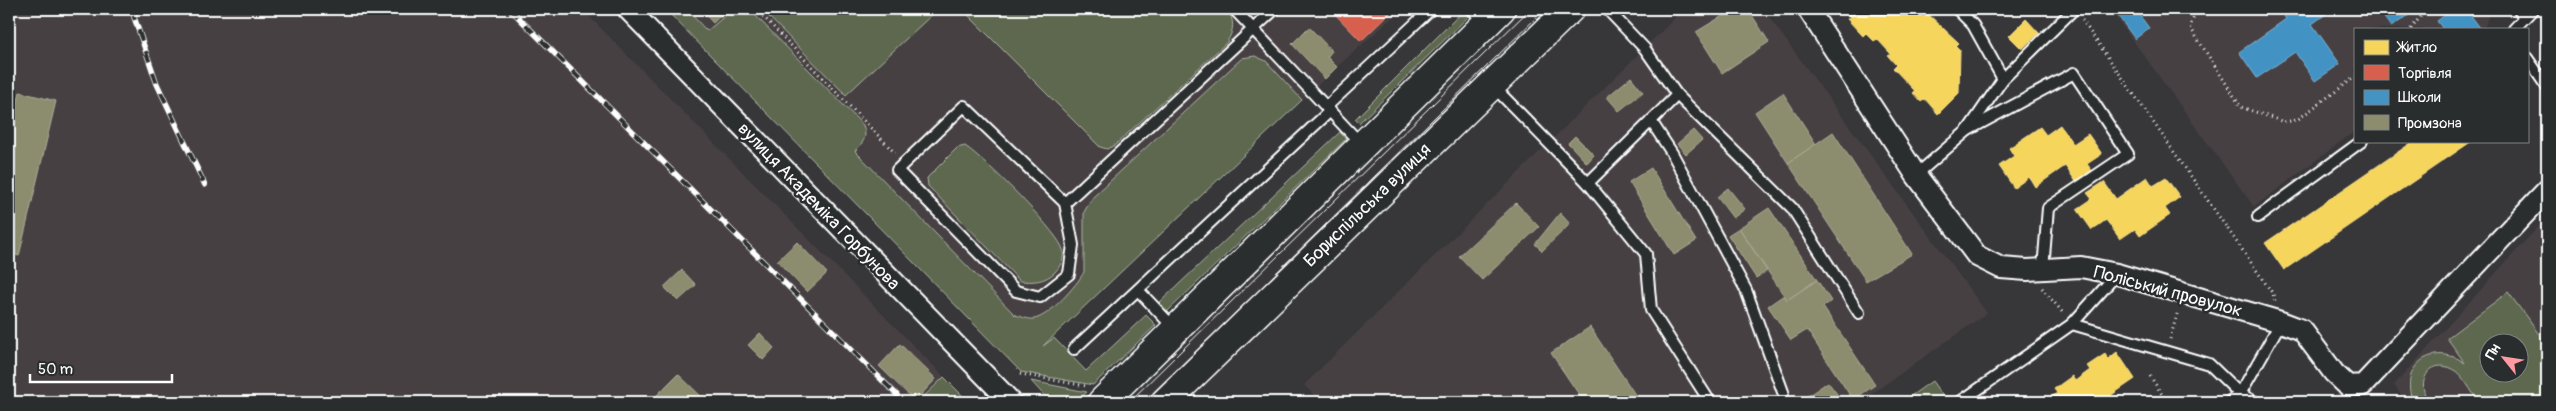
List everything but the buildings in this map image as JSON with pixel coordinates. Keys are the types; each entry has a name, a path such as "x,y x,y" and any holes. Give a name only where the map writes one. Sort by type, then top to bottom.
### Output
{"main road":[{"name":"Бориспільська вулиця","path":"1165,402 1570,9"},
{"path":"1096,394 1176,330 1362,144 1486,14"}],"street":[{"name":"вулиця Академіка Горбунова","path":"628,9 1011,402"},
{"name":"Поліський провулок","path":"1808,9 1916,175 1977,256 2001,268 2035,270 2081,268 2117,274 2281,322 2302,330 2334,373 2348,386 2363,386 2547,190"}],"lane":[{"path":"1234,9 1362,144"},
{"path":"1065,203 1275,9"},
{"path":"1074,349 1431,9"},
{"path":"1607,9 1645,49 1677,95 1792,208 1859,313"},
{"path":"1957,9 1973,25 2003,79"},
{"path":"2519,9 2524,18"},
{"path":"2515,28 2533,9"},
{"path":"1968,130 2003,79 2077,13"},
{"path":"2528,59 2547,87"},
{"path":"1916,175 1968,130 2074,74 2128,154 2048,208 2035,270"},
{"path":"1491,85 1588,183 1646,254 1650,310 1710,402"},
{"path":"1588,183 1677,95"},
{"path":"964,106 1065,203 1073,245 1069,274 1040,297 1016,292 897,170 964,106"},
{"path":"1651,121 1672,153 1746,290 1783,392"},
{"path":"2258,217 2361,142"},
{"path":"1960,402 2072,324 2117,274"},
{"path":"1138,290 1176,330"},
{"path":"2229,402 2240,394 2281,322"},
{"path":"2072,324 2209,364 2240,394 2255,402"}],"path":[{"path":"756,9 896,154"},
{"path":"2197,9 2190,28 2241,107 2284,122 2297,120 2354,78"},
{"path":"2412,28 2426,9"},
{"path":"2077,13 2273,294 2281,322"},
{"path":"2035,270 2072,324"},
{"path":"2166,351 2184,294"},
{"path":"1020,374 1096,394"},
{"path":"2150,376 2167,402"}],"shaded area":[{"path":"9,9 582,9 969,402 9,402"},
{"path":"685,9 1402,9 1337,67 1034,354 1019,356"},
{"path":"1684,9 1763,9 1987,313 1860,402 1321,402 1304,385"},
{"path":"2110,9 2491,9 2484,28 2354,28 2354,132 2254,207"},
{"path":"2547,217 2547,402 2406,402 2394,385"}],"green space":[{"path":"665,9 686,9 707,31 733,9 749,9 863,125 864,140 855,151 1015,315 1030,319 1040,317 1055,307 1084,272 1084,212 1093,197 1242,58 1255,56 1266,61 1302,100 1043,346 1054,338 1086,371 1146,315 1156,325 1093,385 1021,372"},
{"path":"761,9 938,9 846,95"},
{"path":"962,9 1227,9 1233,26 1227,42 1115,145 1107,149 1100,147"},
{"path":"1463,11 1469,16 1359,123 1355,119"},
{"path":"1340,132 1346,139 1167,312 1159,303"},
{"path":"965,146 975,153 1018,194 1056,237 1062,247 1063,257 1059,267 1047,278 1039,281 1020,281 928,186 927,178 957,148"},
{"path":"2508,292 2547,345 2547,402 2479,402 2460,375 2456,371 2444,366 2431,369 2424,380 2423,388 2429,402 2413,402 2410,377 2422,360 2431,356 2442,355 2453,357 2465,363 2447,338"},
{"path":"944,377 969,402 918,402"},
{"path":"1031,381 1087,392 1076,402 1050,402"},
{"path":"1932,381 1947,402 1902,402"}],"tram line":[{"path":"1129,402 1530,9"},
{"path":"1145,402 1545,9"}],"railway":[{"path":"134,9 134,17 157,84 205,185"},
{"path":"510,9 897,395"}]}
